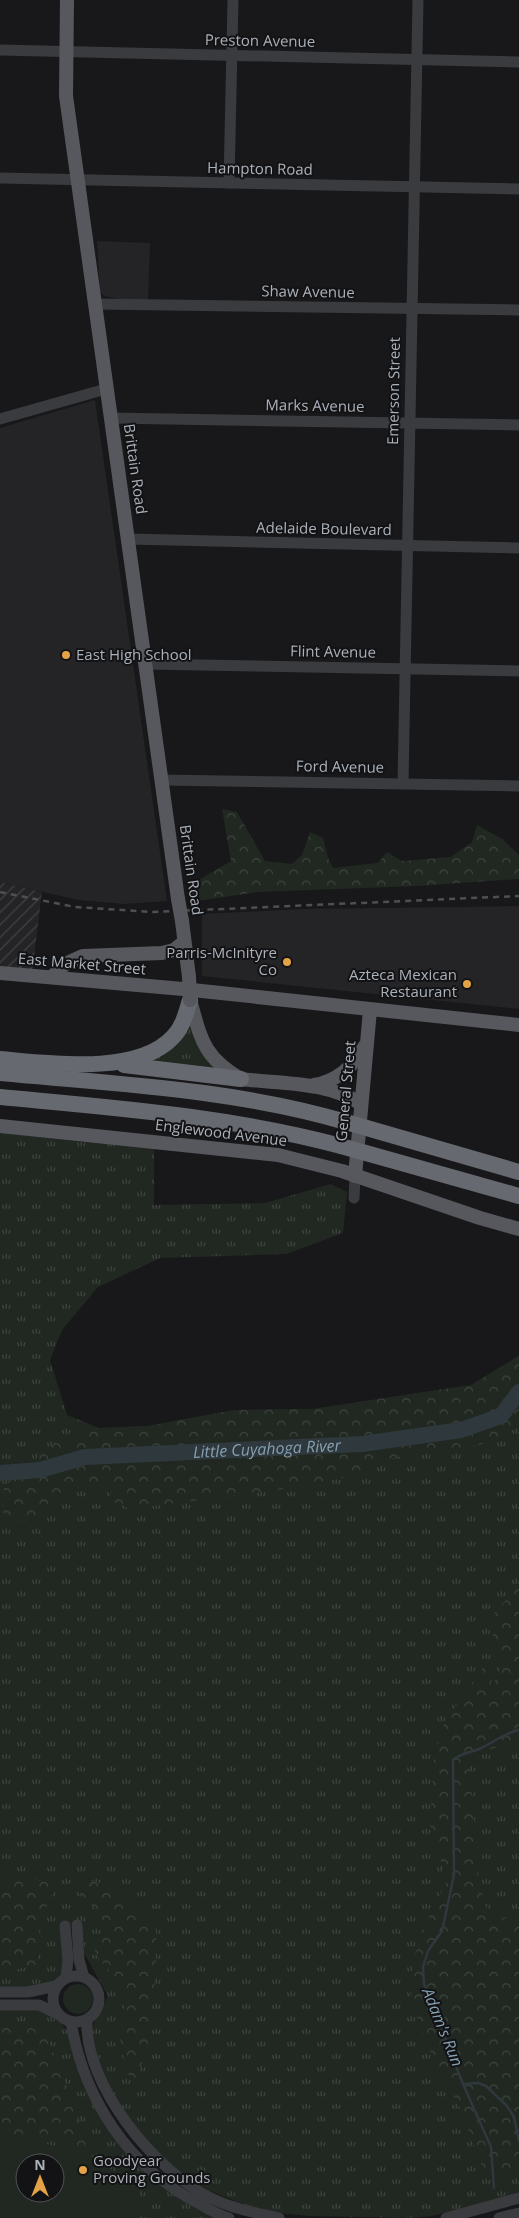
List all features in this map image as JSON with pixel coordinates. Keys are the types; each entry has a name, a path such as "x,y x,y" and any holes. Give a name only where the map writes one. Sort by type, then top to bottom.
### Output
{"highway":[{"path":"0,1059 78,1064 107,1062 145,1055 166,1044 180,1028 190,1000"},
{"path":"107,1062 241,1078"},
{"path":"0,1073 188,1091 271,1105 346,1122 519,1172"},
{"path":"0,1097 213,1119 272,1129 519,1196"}],"main road":[{"name":"Brittain Road","path":"67,0 66,96 182,921 190,1000 201,1040 207,1050 217,1062 241,1078 337,1091 360,1104"},
{"path":"52,977 65,964 82,956 162,953 174,950 184,942"},
{"name":"East Market Street","path":"0,973 183,989 519,1025"},
{"name":"General Street","path":"356,1176 360,1104 370,1010"},
{"path":"310,1086 324,1082 342,1073 356,1061 367,1042"},
{"name":"Englewood Avenue","path":"0,1126 278,1154 356,1176 480,1218 519,1229"}],"street":[{"path":"229,183 233,0"},
{"name":"Emerson Street","path":"403,783 408,546 408,423 418,0"},
{"name":"Preston Avenue","path":"0,50 519,62"},
{"name":"Hampton Road","path":"0,178 519,189"},
{"name":"Shaw Avenue","path":"96,304 519,310"},
{"path":"0,419 106,390"},
{"name":"Marks Avenue","path":"111,418 519,425"},
{"name":"Adelaide Boulevard","path":"129,539 519,548"},
{"name":"Flint Avenue","path":"146,664 519,670"},
{"name":"Ford Avenue","path":"161,780 519,786"},
{"path":"354,1198 356,1176"},
{"path":"77,1925 79,1960 84,1977"},
{"path":"64,1926 68,1960 66,1978"},
{"path":"0,1992 28,1992 56,1986 66,1978 76,1975 84,1977 96,1986 100,2001 93,2015 87,2020 71,2022 39,2005 0,2005"},
{"path":"56,1986 53,2000 58,2014"},
{"path":"87,2020 86,2032 91,2053 112,2102 131,2131 149,2152 182,2180 212,2199 242,2210 279,2218"},
{"path":"71,2022 84,2072 117,2136 146,2167 175,2192 229,2218"},
{"path":"446,2218 519,2198"},
{"path":"499,2218 519,2213"}],"shaded area":[{"path":"97,241 150,243 148,300 119,299 104,296 100,291"},
{"name":"East High School","path":"95,400 167,901 124,904 78,900 0,882 0,428"},
{"path":"0,882 42,892 32,973 0,970"},
{"path":"519,906 519,1009 202,976 202,914 303,909"}],"green space":[{"path":"222,809 237,812 265,861 292,864 302,855 310,832 323,838 328,858 333,868 378,863 387,852 402,861 451,857 472,842 477,825 502,839 519,855 519,879 417,886 257,892 190,902 189,890 197,881 231,861"},
{"path":"191,1016 222,1069 147,1063"},
{"path":"0,1132 81,1142 154,1147 154,1205 265,1203 331,1184 347,1192 343,1233 286,1254 160,1258 98,1287 62,1330 50,1360 67,1415 99,1428 148,1426 234,1410 313,1409 471,1385 519,1356 519,2194 432,2216 409,2218 310,2216 278,2213 247,2206 208,2190 173,2168 147,2143 119,2104 101,2071 92,2044 92,2027 108,1996 84,1953 82,1922 60,1927 65,1962 59,1979 35,1989 0,1988"},
{"path":"519,1356 519,1425 507,1434 484,1444 380,1460 357,1473 338,1479 284,1489 130,1509 109,1500 112,1489 87,1484 70,1489 56,1510 40,1518 10,1523 2,1511 4,1487 48,1448 61,1441 99,1428 148,1426 234,1410 313,1409 471,1385"},
{"path":"519,1585 519,1747 494,1748 477,1753 470,1766 477,1866 485,1906 507,1920 519,1921 519,2164 504,2173 483,2169 458,2103 437,2070 411,2001 412,1962 433,1907 446,1884 437,1844 430,1826 434,1755 445,1721 486,1663 493,1685 502,1663 495,1638 485,1624"},
{"path":"0,1877 35,1879 56,1885 39,1924 40,1948 37,1965 0,1973"},
{"path":"71,1878 97,1882 122,1895 156,1923 156,1970 149,2040 137,2080 132,2080 126,2071 119,2033 126,2021 122,1987 94,1952 101,1937 102,1913 84,1898"},
{"path":"78,1984 84,1985 92,1993 92,2005 84,2013 78,2014 72,2013 64,2005 63,1999 64,1993 72,1985"},
{"path":"27,2006 54,2015 69,2033 120,2144 218,2218 0,2218 0,2008"},
{"path":"0,2023 38,2029 44,2033 61,2069 87,2148 51,2139 0,2136"},
{"name":"Goodyear Proving Grounds","path":"0,2135 18,2137 55,2146 110,2168 140,2188 138,2218 0,2218"}],"waterway":[{"name":"Little Cuyahoga River","path":"0,1473 40,1470 85,1457 362,1444 461,1430 501,1416 519,1392"},
{"name":"Adam's Run","path":"494,2188 491,2147 463,2084 424,1984 423,1967 428,1951 442,1931 454,1875 453,1760 479,1749 508,1733 519,1730"},
{"path":"463,2084 478,2083 486,2086 507,2106 514,2117 519,2141"}],"railway":[{"path":"0,892 75,907 153,912 519,896"}],"place":[{"name":"East High School","path":"66,655"},
{"name":"Parris-McInityre Co","path":"287,962"},
{"name":"Azteca Mexican Restaurant","path":"467,984"},
{"name":"Goodyear Proving Grounds","path":"83,2170"}]}
